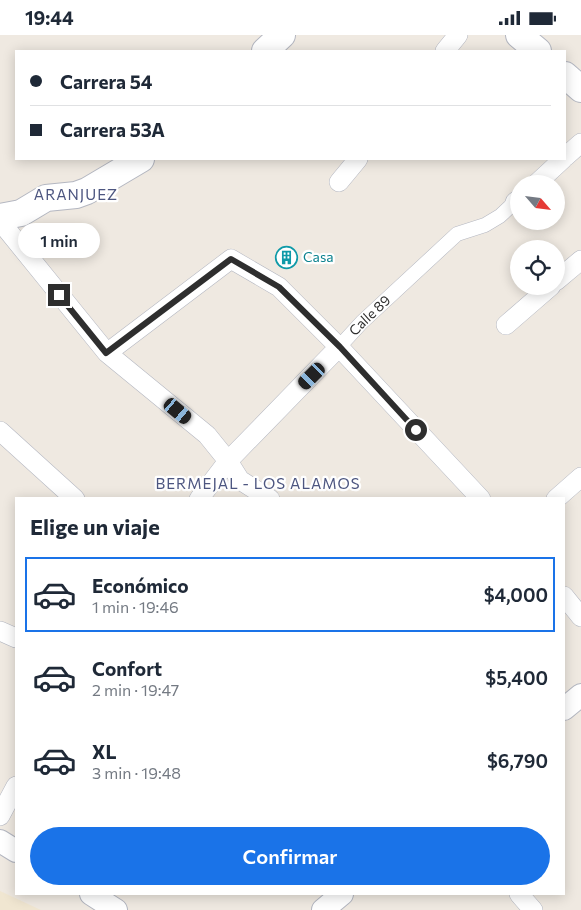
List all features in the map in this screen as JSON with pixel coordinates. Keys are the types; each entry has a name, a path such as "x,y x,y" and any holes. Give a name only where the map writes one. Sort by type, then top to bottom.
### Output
{"main road":[{"path":"266,50 282,35"},
{"path":"518,35 537,50"},
{"path":"566,76 581,89"},
{"path":"0,217 21,213 46,198 76,195 87,191 139,160"}],"street":[{"path":"446,50 458,35"},
{"path":"566,156 581,143"},
{"path":"339,182 357,160"},
{"path":"546,175 562,160"},
{"name":"Calle 89","path":"201,497 228,461 340,347 362,322 457,235 484,225 500,216 510,207"},
{"path":"0,221 106,353 207,435 228,461 240,480 267,497"},
{"path":"106,353 231,259 279,287 340,347 478,497"},
{"path":"565,273 581,259"},
{"path":"506,325 541,295"},
{"path":"0,431 73,497"},
{"path":"558,497 581,477"},
{"path":"565,597 581,617"},
{"path":"0,631 15,638"},
{"path":"565,708 581,695"},
{"path":"0,816 15,788"},
{"path":"0,841 15,850"},
{"path":"92,895 116,910"},
{"path":"323,910 341,895"},
{"path":"520,895 533,910"}],"shaded area":[{"path":"0,891 41,910 0,910"}],"place":[{"name":"Casa","path":"287,257"}],"district":[{"name":"ARANJUEZ","path":"76,195"},
{"name":"BERMEJAL - LOS ALAMOS","path":"258,484"}],"route":[{"path":"59,295 106,353 231,259 279,287 340,347 416,430"}]}
